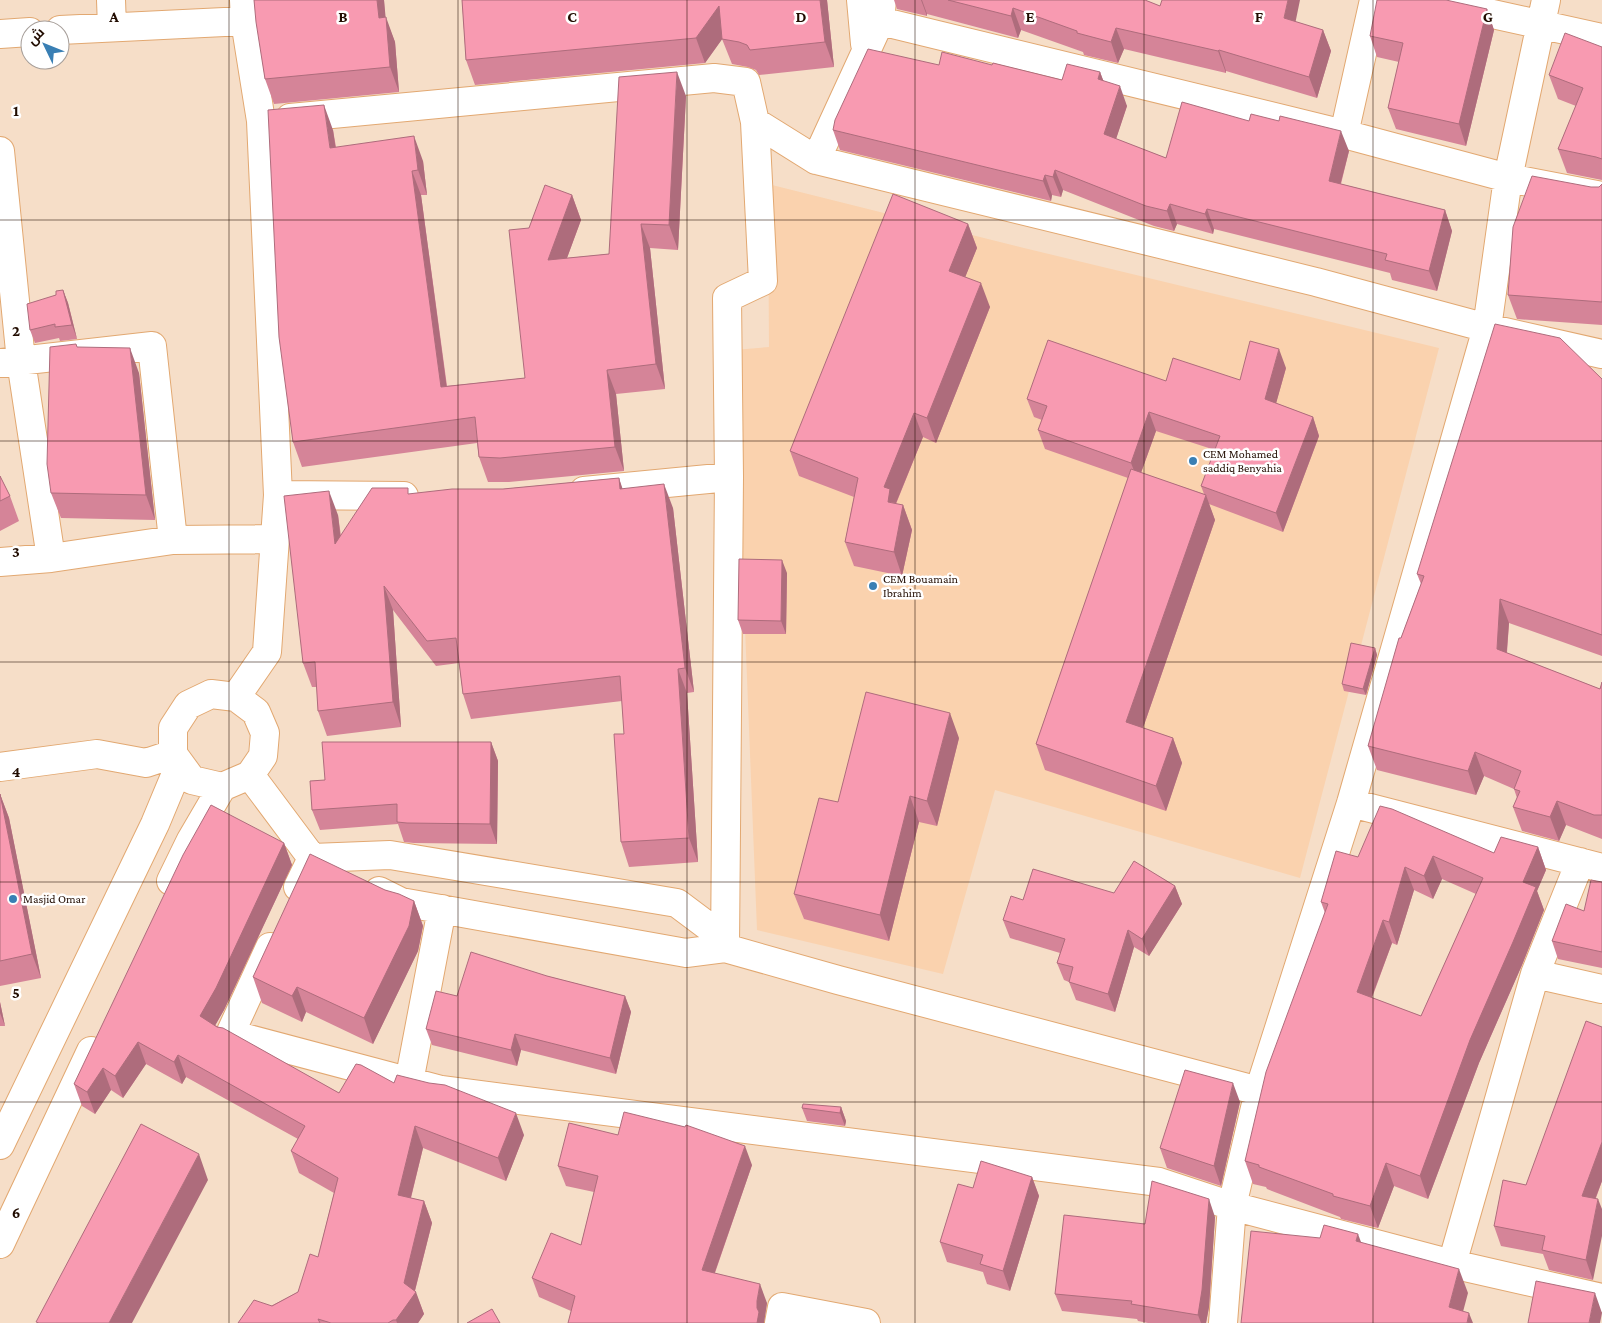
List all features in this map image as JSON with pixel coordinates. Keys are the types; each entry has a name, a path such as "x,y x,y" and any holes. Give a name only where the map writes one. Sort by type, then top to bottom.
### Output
{"street":[{"path":"111,0 112,27"},
{"path":"861,0 865,52"},
{"path":"1344,134 1374,0"},
{"path":"1429,0 1543,12 1602,38"},
{"path":"70,29 112,27 244,10 261,121 278,495 267,652 236,697"},
{"path":"816,160 865,52 881,10 1508,178 1602,196"},
{"path":"1223,1323 1232,1206 1259,1091 1351,803 1487,328 1508,178 1543,12"},
{"path":"0,34 20,33"},
{"path":"261,121 714,78 746,82 755,122 763,281 727,298 729,477 725,943"},
{"path":"755,122 816,160 1316,282 1487,328 1602,354"},
{"path":"0,152 11,362 50,558"},
{"path":"11,362 152,346 173,540"},
{"path":"560,493 729,477"},
{"path":"278,495 432,497"},
{"path":"0,562 50,558 173,540 275,539"},
{"path":"3,1130 155,824 177,759 173,728 188,705 211,694 236,697 256,712 265,733 263,756 250,775 222,787 190,840 161,903"},
{"path":"0,768 97,754 146,763 177,759"},
{"path":"177,759 192,780 222,787"},
{"path":"250,775 312,858 400,902 686,954 725,943"},
{"path":"1351,803 1591,865 1535,974 1452,1264"},
{"path":"312,858 390,856 677,903 725,943 838,980 1259,1091"},
{"path":"312,858 230,1034 441,1090 1159,1182 1232,1206 1452,1264 1602,1298"},
{"path":"409,1082 442,909"},
{"path":"1535,974 1602,989"},
{"path":"0,1244 102,1028"},
{"path":"779,1323 782,1307 866,1323"}],"shaded area":[{"path":"768,184 1439,348 1300,878 995,790 943,974 757,930 734,350 769,347"}],"building":[{"path":"254,0 377,0 379,18 386,17 390,67 265,79"},
{"path":"462,0 820,0 825,42 750,50 747,45 722,39 719,6 696,38 466,60"},
{"path":"948,0 1145,0 1160,6 1162,0 1288,0 1284,18 1323,30 1309,77 1219,50 1116,28 1111,42 1077,33 1077,31 1013,8 1011,16"},
{"path":"1377,0 1446,0 1487,9 1459,124 1388,108 1403,43 1370,36"},
{"path":"1565,33 1602,47 1602,159 1558,149 1583,88 1549,75"},
{"path":"868,49 939,65 942,52 1062,80 1067,64 1100,72 1098,79 1120,86 1104,134 1166,158 1182,102 1249,121 1251,114 1279,121 1280,116 1341,131 1329,181 1445,210 1429,271 1385,260 1387,254 1207,209 1205,214 1170,204 1167,211 1146,206 1055,170 1053,177 1045,175 1043,181 833,130 835,120"},
{"path":"677,72 669,225 641,224 656,364 607,370 615,447 500,458 479,457 475,417 293,442 279,337 268,110 324,105 330,148 414,136 418,170 412,171 441,387 525,378 509,230 529,228 545,185 572,195 548,260 609,254 619,77"},
{"path":"1532,176 1591,187 1599,187 1602,184 1602,302 1508,295 1513,227"},
{"path":"893,194 968,224 949,271 981,283 927,418 914,413 884,487 890,489 888,502 903,505 894,552 845,542 858,478 790,451"},
{"path":"63,290 72,325 55,327 55,324 30,330 27,304 56,295 56,291"},
{"path":"1495,324 1560,338 1602,379 1602,635 1500,599 1497,649 1600,689 1602,682 1602,815 1594,815 1557,801 1550,817 1513,807 1520,791 1514,789 1521,771 1475,752 1468,771 1368,746 1399,638 1401,638 1424,576 1417,574"},
{"path":"1048,340 1166,381 1173,358 1240,380 1250,341 1279,349 1265,399 1313,417 1276,513 1201,486 1220,436 1149,412 1131,463 1038,430 1047,406 1027,399"},
{"path":"76,344 77,347 130,348 146,495 51,493 47,464 50,347"},
{"path":"1131,469 1206,495 1126,722 1173,738 1156,786 1036,744"},
{"path":"0,476 10,496 0,501"},
{"path":"619,478 620,489 664,484 685,668 678,669 689,838 621,842 614,734 624,734 620,676 463,694 456,638 427,641 384,586 393,702 318,711 315,662 303,663 284,496 329,491 335,544 372,488 408,488 408,494 452,489 503,489"},
{"path":"739,559 782,560 781,621 738,620"},
{"path":"1351,643 1375,648 1363,689 1342,684"},
{"path":"866,692 950,713 927,801 910,796 880,915 794,894 819,798 838,802"},
{"path":"322,742 491,742 490,824 397,822 397,804 312,810 310,781 325,780"},
{"name":"Masjid Omar","path":"0,794 32,954 0,961"},
{"path":"211,805 284,843 216,988 200,1016 339,1093 356,1064 394,1083 397,1075 445,1085 516,1113 498,1158 415,1126 398,1195 424,1201 404,1283 416,1292 396,1320 388,1323 331,1323 318,1319 320,1323 238,1323 254,1300 272,1306 298,1292 310,1254 318,1257 338,1178 291,1151 305,1126 178,1055 174,1062 138,1042 115,1076 103,1068 87,1092 74,1084 183,855"},
{"path":"1380,806 1392,809 1494,853 1501,837 1538,847 1523,882 1536,887 1470,1040 1420,1176 1386,1163 1370,1206 1333,1196 1333,1194 1245,1161 1266,1072 1328,904 1321,902 1336,851 1358,857","holes":["1433,856 1483,878 1421,1016 1357,992 1383,920 1389,922 1405,867 1424,876"]},
{"path":"310,854 385,890 414,901 409,926 364,1018 297,987 292,996 253,977"},
{"path":"1134,861 1175,886 1142,939 1128,930 1108,994 1069,982 1073,967 1057,963 1065,939 1003,920 1011,896 1023,900 1033,869 1114,893"},
{"path":"1591,880 1602,882 1602,952 1552,941 1566,904 1584,911"},
{"path":"471,952 547,976 625,996 610,1058 515,1034 511,1050 426,1029 436,991 457,996"},
{"path":"1586,1021 1602,1027 1602,1142 1582,1196 1598,1199 1586,1260 1542,1250 1545,1236 1494,1226 1503,1180 1526,1185"},
{"path":"1185,1070 1233,1083 1214,1166 1160,1148"},
{"path":"803,1104 841,1107 840,1113 802,1108"},
{"path":"624,1112 685,1127 686,1125 745,1146 702,1270 760,1284 757,1301 759,1312 757,1323 568,1323 575,1296 532,1278 551,1233 581,1245 598,1176 558,1166 569,1123 618,1135"},
{"path":"141,1124 199,1154 109,1323 36,1322"},
{"path":"981,1161 1032,1177 1003,1271 980,1264 983,1255 940,1242 958,1184 973,1188"},
{"path":"1152,1181 1209,1199 1202,1290 1198,1315 1131,1304 1132,1301 1055,1294 1064,1215 1145,1224"},
{"path":"1324,1225 1358,1234 1356,1241 1459,1269 1449,1307 1469,1313 1467,1323 1241,1323 1251,1231 1320,1238"},
{"path":"1536,1281 1595,1293 1589,1323 1528,1323"},
{"path":"492,1309 500,1323 467,1323"}],"place":[{"name":"CEM Mohamed saddiq Benyahia","path":"1193,461"},
{"name":"CEM Bouamain Ibrahim","path":"873,586"},
{"name":"Masjid Omar","path":"13,899"}]}
